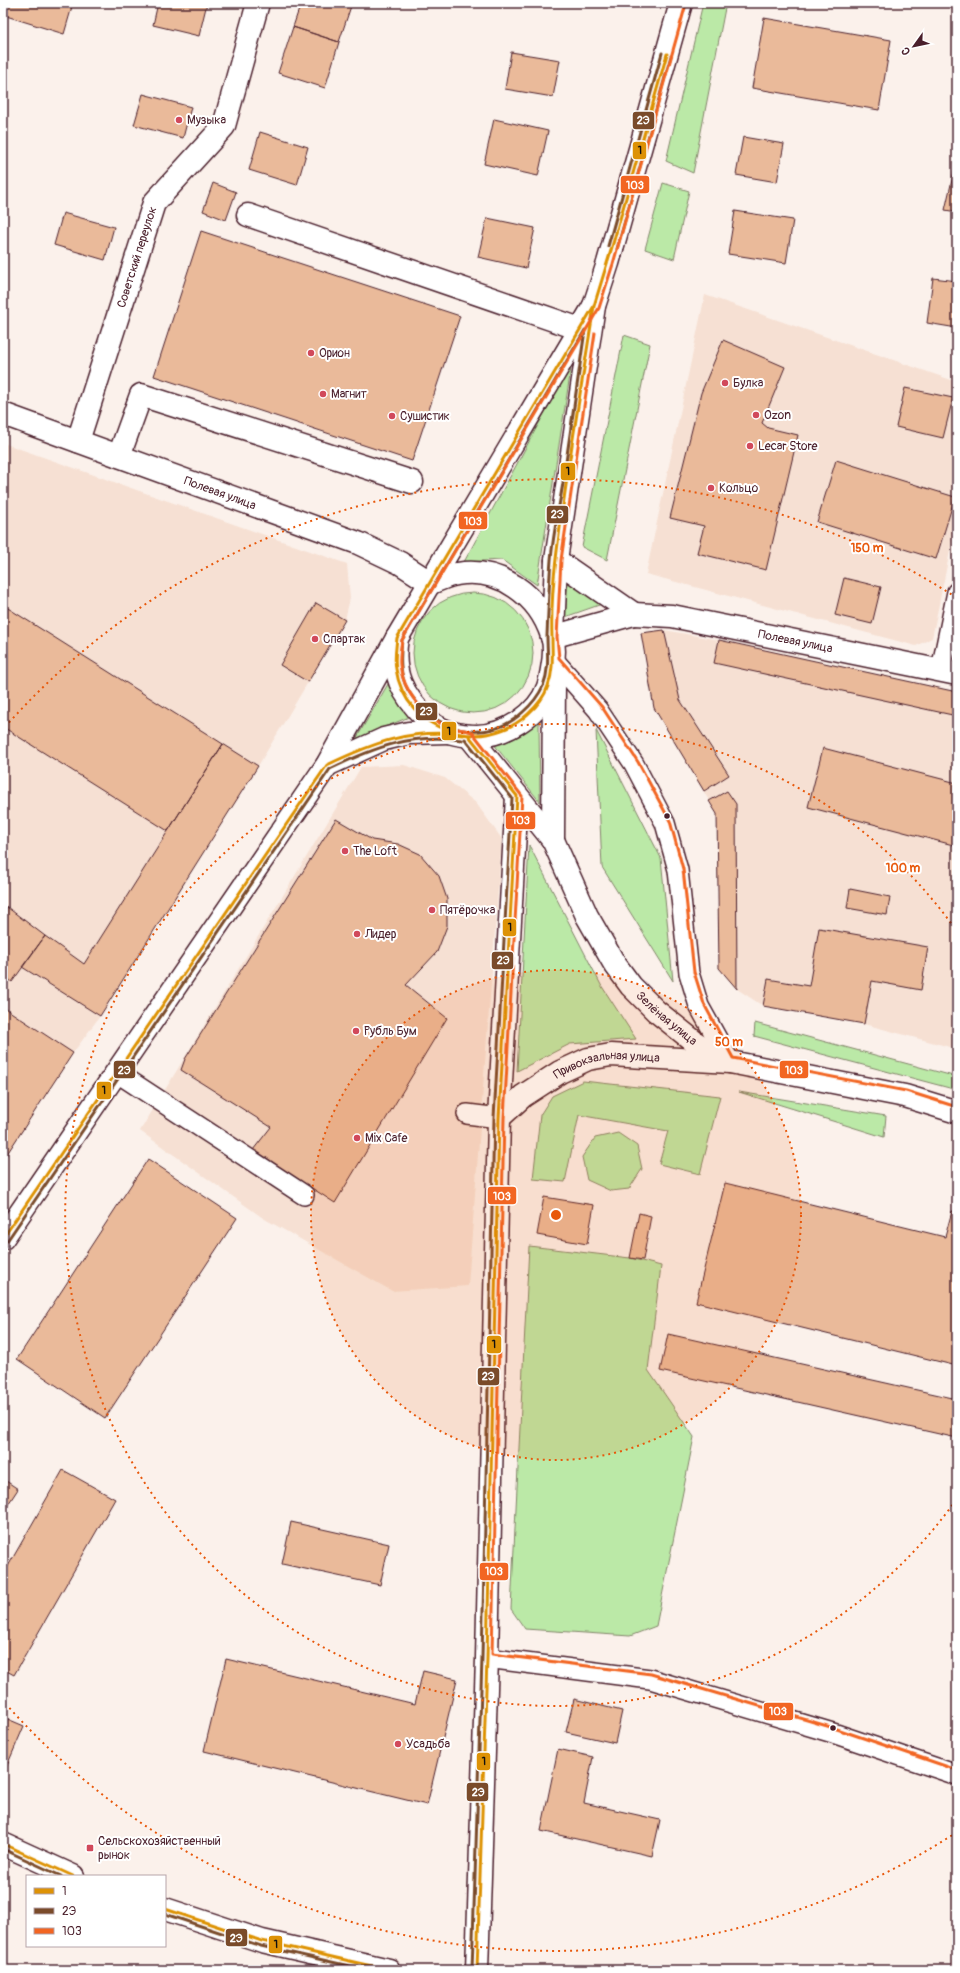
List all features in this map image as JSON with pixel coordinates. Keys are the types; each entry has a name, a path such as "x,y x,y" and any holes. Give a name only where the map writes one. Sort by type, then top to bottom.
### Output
{"street":[{"name":"Советский переулок","path":"78,441 154,203 224,126 258,3"},
{"path":"327,765 384,739 409,733 448,732 469,736 486,735 506,730 522,720 539,704 548,687 554,660 552,637 556,560 594,306 608,263 681,3"},
{"path":"248,215 580,329"},
{"path":"3,1238 327,765 397,638 594,306"},
{"path":"119,456 142,395 412,482"},
{"name":"Полевая улица","path":"3,414 358,543 400,563 431,583"},
{"path":"556,560 634,614"},
{"path":"431,583 457,574 482,573 503,579 526,594 542,612 552,637"},
{"name":"Полевая улица","path":"552,637 634,614 672,616 949,672"},
{"path":"397,638 395,653 396,670 403,691 416,708 430,722 448,732"},
{"name":"Зелёная улица","path":"553,840 554,660"},
{"name":"Зелёная улица","path":"469,736 553,840 587,916 614,963 631,986 656,1011 696,1043 730,1062 905,1096 957,1112"},
{"path":"477,1970 499,1118 517,796"},
{"name":"Привокзальная улица","path":"499,1118 524,1096 560,1072 588,1059 611,1055 730,1062"},
{"path":"3,1844 71,1875"},
{"path":"166,1909 262,1941 388,1970"}],"lane":[{"path":"949,672 957,592"},
{"path":"554,660 602,716 634,764 664,823 678,870 690,973 699,1006 730,1062"},
{"path":"116,1072 304,1195"},
{"path":"467,1114 499,1118"},
{"path":"486,1658 650,1679 833,1733 957,1775"}],"shaded area":[{"path":"705,295 957,382 957,517 932,638 916,646 646,574"},
{"path":"3,443 347,564 350,598 345,620 258,766 100,1016 73,1053 3,1160"},
{"path":"664,630 719,640 957,692 957,1049 864,1024 763,1006 737,989 719,968 717,814 654,708 641,633"},
{"path":"404,765 445,778 476,803 502,839 468,1286 392,1291 263,1218 140,1131 361,767"}],"green space":[{"path":"703,3 726,3 693,173 666,161"},
{"path":"663,183 689,191 674,259 645,249"},
{"path":"624,335 650,344 607,560 582,547"},
{"path":"572,362 537,585 502,560 464,562"},
{"path":"568,581 602,604 565,617"},
{"path":"473,593 496,598 515,611 528,630 533,653 528,676 515,695 496,708 473,713 450,708 431,695 418,676 413,653 418,630 431,611 450,598"},
{"path":"388,684 409,717 356,739"},
{"path":"539,721 540,802 493,743 518,736"},
{"path":"596,730 661,858 673,981 602,867"},
{"path":"529,845 601,985 636,1039 570,1044 517,1071"},
{"path":"755,1023 957,1077 957,1090 754,1036"},
{"path":"583,1081 720,1096 700,1174 659,1164 668,1131 579,1115 565,1182 533,1179 540,1115 552,1096"},
{"path":"739,1092 886,1116 884,1137"},
{"path":"618,1133 637,1146 642,1169 629,1189 611,1191 587,1180 582,1157 595,1138"},
{"path":"529,1246 630,1258 661,1266 648,1370 694,1437 656,1626 630,1636 525,1629 511,1609"}],"building":[{"path":"3,3 73,3 64,34 3,15"},
{"path":"158,3 207,3 199,36 153,25"},
{"path":"301,3 352,3 339,42 293,27"},
{"path":"764,18 891,40 879,110 752,88"},
{"path":"293,27 339,42 325,88 278,73"},
{"path":"511,52 560,60 553,97 505,89"},
{"path":"143,94 191,107 183,138 134,125"},
{"path":"494,119 548,131 538,176 484,164"},
{"path":"260,132 308,147 297,185 249,170"},
{"path":"743,137 784,144 777,182 736,175"},
{"path":"955,167 957,168 957,212 945,210"},
{"path":"213,183 236,192 226,220 203,211"},
{"path":"735,211 793,220 786,263 728,254"},
{"path":"63,213 114,227 105,260 54,245"},
{"path":"487,218 535,228 526,268 478,257"},
{"path":"201,231 460,316 412,461 154,376"},
{"path":"933,278 957,281 957,328 927,323"},
{"path":"723,340 785,367 762,423 768,428 798,435 766,570 697,553 704,526 670,518 701,393"},
{"path":"905,388 953,398 943,438 896,427"},
{"path":"836,460 955,497 936,559 817,522"},
{"path":"844,578 881,587 872,624 835,615"},
{"path":"316,603 345,620 308,682 280,665"},
{"path":"3,605 223,744 168,831 3,727"},
{"path":"664,630 680,700 729,775 704,791 654,708 641,633"},
{"path":"719,640 957,692 957,716 714,663"},
{"path":"223,744 258,766 100,1016 22,967 45,936 84,964"},
{"path":"823,748 957,783 957,846 808,807"},
{"path":"727,791 736,804 737,989 719,968 717,814 709,801"},
{"path":"336,819 372,840 398,844 420,854 439,876 447,899 447,926 437,952 406,985 447,1018 335,1203 253,1150 271,1127 181,1070 185,1059"},
{"path":"850,889 890,897 887,915 847,908"},
{"path":"3,904 45,936 12,982 3,975"},
{"path":"819,928 928,947 921,990 872,981 864,1024 763,1006 768,979 809,986"},
{"path":"3,1007 73,1053 3,1160"},
{"path":"148,1159 237,1218 105,1418 17,1359"},
{"path":"725,1183 945,1237 952,1211 957,1212 957,1366 696,1302"},
{"path":"544,1197 594,1205 587,1244 537,1235"},
{"path":"639,1213 651,1216 643,1260 630,1258"},
{"path":"668,1334 957,1399 957,1438 660,1371"},
{"path":"63,1470 115,1499 14,1675 3,1669 3,1575"},
{"path":"3,1479 18,1489 3,1512"},
{"path":"291,1522 389,1544 380,1585 282,1564"},
{"path":"226,1659 415,1704 423,1671 457,1679 427,1805 204,1751"},
{"path":"574,1699 622,1711 615,1743 566,1732"},
{"path":"3,1717 24,1726 3,1775"},
{"path":"558,1749 593,1757 584,1803 660,1820 652,1856 541,1831"}],"transit line":[{"name":"103","path":"686,4 613,264 599,308 402,640 400,652 402,675 405,684 416,702 439,723 451,728 472,732 522,796 504,1118 492,1654 651,1674 834,1728 957,1770"},
{"name":"2Э","path":"608,246 662,53"},
{"name":"1","path":"612,247 667,54"},
{"name":"1","path":"612,247 667,54"},
{"name":"2Э","path":"617,249 671,56"},
{"name":"1","path":"594,306 612,247"},
{"name":"1","path":"594,306 612,247"},
{"name":"1","path":"594,306 569,464 556,559 552,608 552,668 548,686 542,698 534,708 510,727 490,734 469,735 448,731 430,722 414,709 402,691 395,665 397,638 594,306"},
{"name":"2Э","path":"585,330 552,550 547,636 548,655 543,686 532,703 508,723 493,729 477,731 461,730 445,724 431,716 418,704 408,690 402,671 402,640 585,330"},
{"name":"103","path":"595,333 561,560 557,637 559,658 602,707 638,762 670,821 683,869 694,972 704,1004 733,1058 906,1091 957,1107"},
{"name":"1","path":"3,1238 327,765 360,750 393,739 426,734 444,733 463,735"},
{"name":"1","path":"469,736 517,796 499,1118 487,1658 477,1970"},
{"name":"2Э","path":"7,1241 330,769 378,748 410,740 427,738 462,740"},
{"name":"2Э","path":"465,739 512,798 494,1118 482,1658 472,1970"},
{"name":"1","path":"3,1844 71,1875"},
{"name":"2Э","path":"3,1849 59,1875"},
{"name":"1","path":"166,1909 262,1941 389,1970"},
{"name":"2Э","path":"166,1914 261,1946 367,1970"}],"place":[{"name":"Музыка","path":"179,120"},
{"name":"Орион","path":"311,353"},
{"name":"Булка","path":"725,383"},
{"name":"Магнит","path":"323,394"},
{"name":"Ozon","path":"756,415"},
{"name":"Сушистик","path":"392,416"},
{"name":"Lecar Store","path":"750,446"},
{"name":"Кольцо","path":"711,488"},
{"name":"Спартак","path":"315,639"},
{"name":"The Loft","path":"345,851"},
{"name":"Пятёрочка","path":"432,910"},
{"name":"Лидер","path":"357,934"},
{"name":"Рубль Бум","path":"356,1031"},
{"name":"Mix Cafe","path":"357,1138"},
{"name":"Усадьба","path":"398,1744"},
{"name":"Сельскохозяйственный рынок","path":"90,1848"}]}
